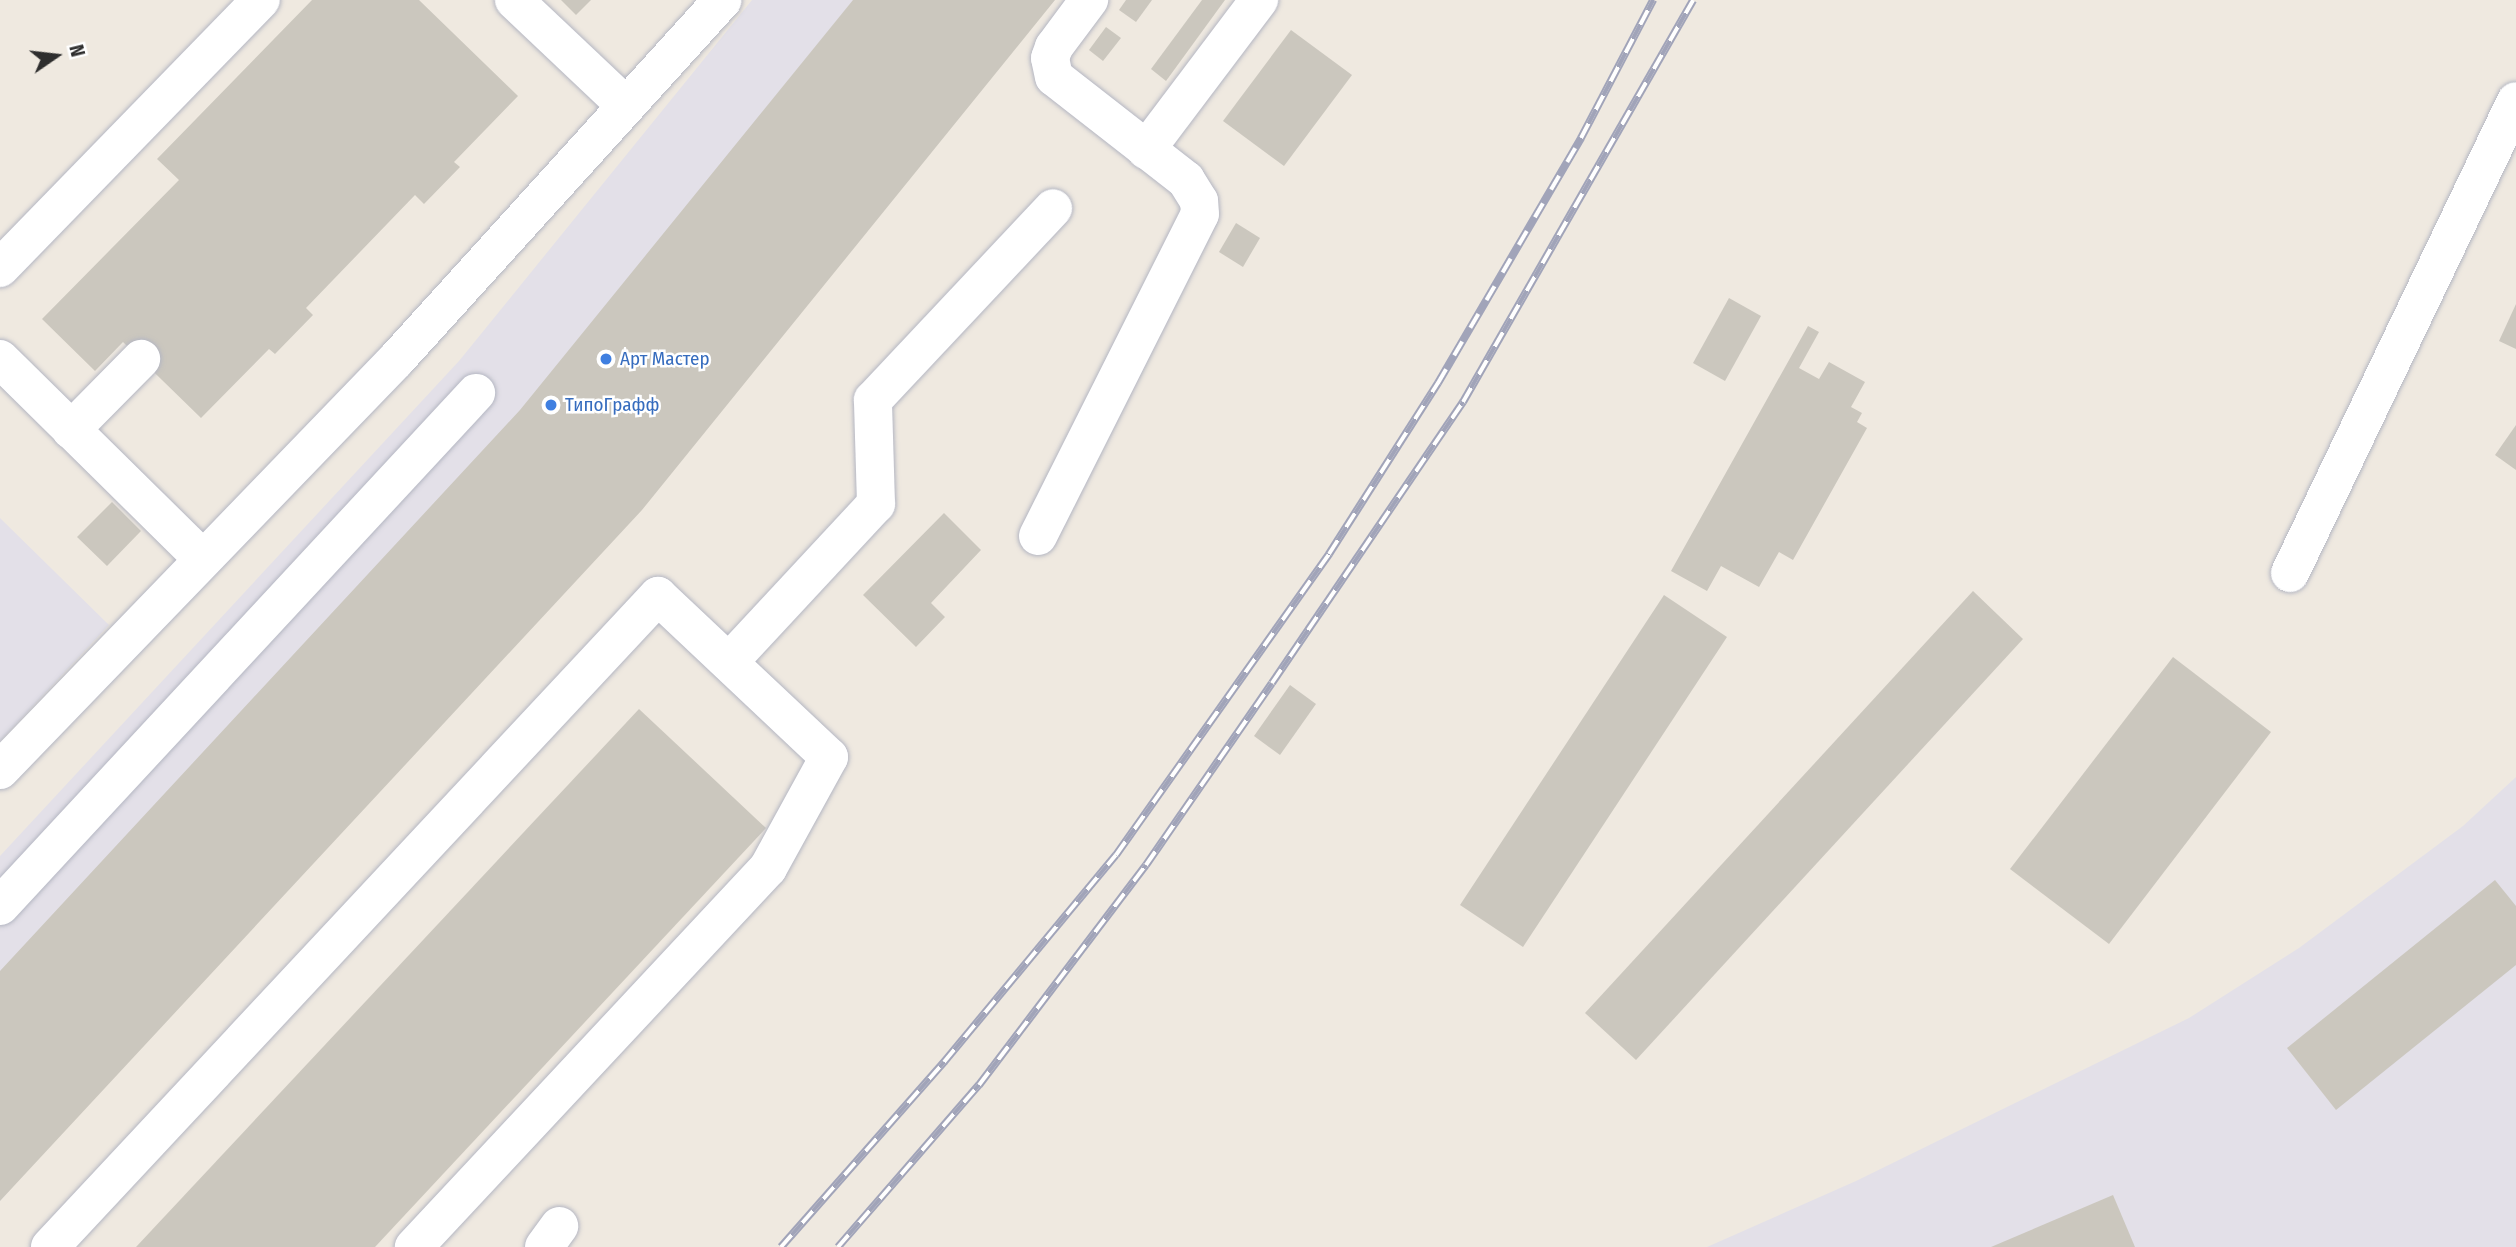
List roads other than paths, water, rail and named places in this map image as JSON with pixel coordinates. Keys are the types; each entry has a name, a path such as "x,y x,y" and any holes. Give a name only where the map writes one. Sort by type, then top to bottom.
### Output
{"lane":[{"path":"0,268 261,0"},
{"path":"514,0 626,106"},
{"path":"0,770 396,360 723,0"},
{"path":"1038,536 1196,226 1199,201 1194,190 1060,85 1050,69 1054,47 1089,0"},
{"path":"1146,150 1259,0"},
{"path":"2290,572 2516,102"},
{"path":"729,662 876,504 873,400 1052,208"},
{"path":"0,359 203,559"},
{"path":"71,430 141,359"},
{"path":"0,906 476,393"},
{"path":"50,1247 658,596 829,757 768,868 414,1247"}],"railway":[{"path":"781,1247 944,1062 1116,855 1329,554 1438,383 1581,138 1653,0"},
{"path":"838,1247 979,1085 1146,865 1272,683 1463,402 1693,0"}],"place":[{"name":"Арт Мастер","path":"606,359"},
{"name":"ТипоГрафф","path":"551,405"}]}
